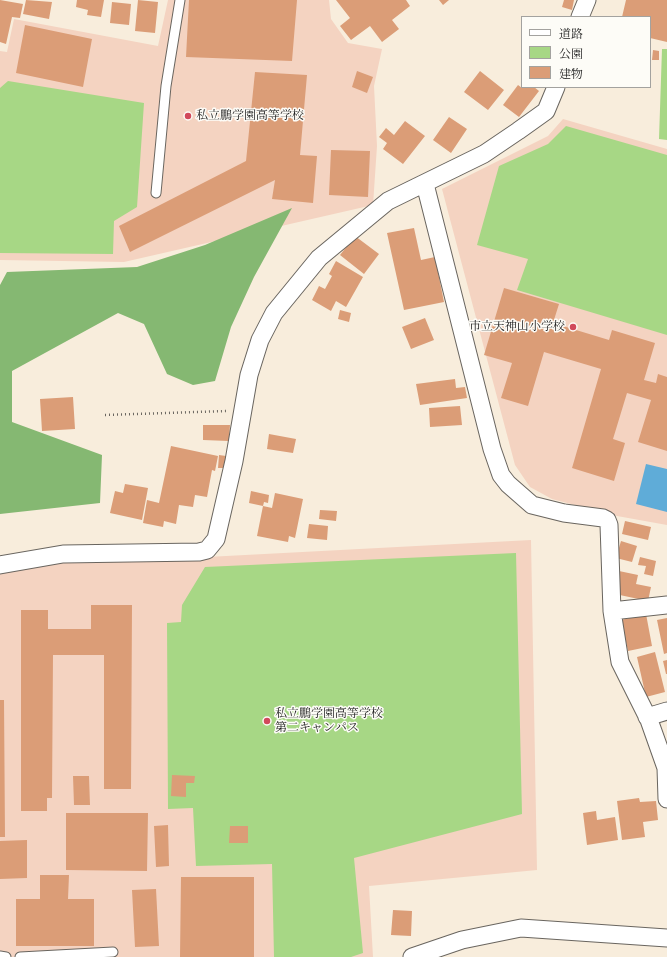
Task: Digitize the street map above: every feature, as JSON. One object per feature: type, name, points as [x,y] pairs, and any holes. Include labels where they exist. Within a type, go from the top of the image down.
[{"type":"street","points":[[580,16],[587,0]]},
{"type":"street","points":[[0,564],[63,554],[199,552],[207,550],[216,540],[234,461],[250,375],[260,340],[274,313],[319,258],[388,200],[425,184],[484,154],[546,111],[556,88]]},
{"type":"street","points":[[425,184],[492,449],[501,475],[508,484],[532,505],[607,520],[609,525],[612,611],[620,662],[647,717],[666,768],[667,799]]},
{"type":"street","points":[[612,611],[667,605]]},
{"type":"street","points":[[647,717],[667,711]]},
{"type":"street","points":[[412,957],[462,940],[521,928],[667,938]]},
{"type":"lane","points":[[156,193],[166,86],[180,0]]},
{"type":"lane","points":[[20,957],[113,952]]},
{"type":"lane","points":[[0,956],[6,957]]},
{"type":"path","points":[[106,415],[243,411]]},
{"type":"shaded area","name":"私立鵬学園高等学校","points":[[168,0],[329,0],[331,19],[348,43],[382,49],[374,86],[377,146],[373,205],[124,262],[0,260],[0,51],[7,52],[14,19],[158,46]]},
{"type":"shaded area","name":"市立天神山小学校","points":[[563,119],[667,149],[667,525],[617,516],[552,499],[530,487],[515,465],[442,189],[548,136]]},
{"type":"shaded area","name":"私立鵬学園高等学校 第二キャンパス","points":[[531,540],[537,870],[369,886],[373,957],[0,957],[0,573],[62,562],[207,557]]},
{"type":"green space","points":[[662,49],[667,49],[667,140],[659,139]]},
{"type":"green space","points":[[8,81],[144,103],[137,207],[114,221],[113,254],[0,253],[0,88]]},
{"type":"green space","points":[[566,126],[667,155],[667,335],[517,290],[528,259],[477,245],[499,166],[548,144]]},
{"type":"green space","points":[[292,208],[254,277],[231,327],[215,381],[193,385],[167,374],[144,324],[118,313],[12,371],[12,422],[102,455],[100,503],[0,514],[0,285],[7,272],[137,267],[205,245]]},
{"type":"green space","points":[[516,553],[522,814],[354,858],[363,953],[351,957],[274,957],[272,864],[196,866],[193,808],[168,809],[167,623],[181,622],[182,605],[205,567]]},
{"type":"water","points":[[646,464],[667,469],[667,512],[636,504]]},
{"type":"building","points":[[0,0],[23,4],[20,18],[12,17],[6,44],[0,42]]},
{"type":"building","points":[[26,0],[52,2],[49,19],[23,14]]},
{"type":"building","points":[[77,0],[104,0],[101,17],[87,15],[88,10],[76,7]]},
{"type":"building","points":[[138,0],[158,2],[155,33],[135,31]]},
{"type":"building","points":[[189,0],[297,0],[292,61],[186,57]]},
{"type":"building","points":[[336,0],[406,0],[410,6],[392,20],[399,29],[382,42],[370,26],[351,40],[340,26],[350,18]]},
{"type":"building","points":[[439,0],[449,0],[443,5]]},
{"type":"building","points":[[564,0],[574,0],[572,10],[562,7]]},
{"type":"building","points":[[626,0],[667,0],[667,42],[651,38],[651,16],[622,16]]},
{"type":"building","points":[[112,2],[131,4],[129,25],[110,23]]},
{"type":"building","points":[[25,25],[92,39],[83,87],[16,73]]},
{"type":"building","points":[[653,50],[659,51],[659,60],[652,60]]},
{"type":"building","points":[[357,71],[373,77],[367,93],[352,87]]},
{"type":"building","points":[[480,71],[504,90],[488,110],[464,92]]},
{"type":"building","points":[[255,72],[307,75],[300,155],[317,156],[313,203],[272,199],[275,180],[130,252],[119,226],[246,161]]},
{"type":"building","points":[[518,85],[521,88],[535,88],[539,91],[519,117],[503,105]]},
{"type":"building","points":[[449,117],[467,129],[451,153],[433,140]]},
{"type":"building","points":[[405,121],[425,136],[403,164],[383,149],[387,143],[379,137],[386,128],[394,135]]},
{"type":"building","points":[[331,150],[370,151],[368,197],[329,195]]},
{"type":"building","points":[[414,228],[421,260],[435,257],[444,302],[404,310],[387,233]]},
{"type":"building","points":[[355,236],[379,254],[364,274],[340,255]]},
{"type":"building","points":[[336,261],[363,277],[346,307],[336,301],[331,311],[312,300],[319,286],[325,289],[332,276],[329,274]]},
{"type":"building","points":[[504,288],[559,304],[553,323],[609,340],[612,330],[655,343],[644,380],[656,383],[658,374],[667,377],[667,451],[638,442],[651,400],[627,393],[613,439],[625,443],[614,481],[572,468],[601,369],[544,352],[528,406],[501,398],[512,363],[484,355]]},
{"type":"building","points":[[340,310],[351,313],[349,322],[338,319]]},
{"type":"building","points":[[425,318],[434,340],[411,349],[402,327]]},
{"type":"building","points":[[455,379],[456,388],[465,387],[467,398],[420,405],[416,384]]},
{"type":"building","points":[[73,397],[75,429],[42,431],[40,399]]},
{"type":"building","points":[[460,406],[462,425],[430,427],[429,408]]},
{"type":"building","points":[[203,425],[230,425],[229,441],[203,440]]},
{"type":"building","points":[[269,434],[296,439],[293,453],[267,449]]},
{"type":"building","points":[[171,446],[218,456],[215,471],[212,470],[207,497],[195,495],[193,507],[179,505],[176,524],[164,521],[163,527],[143,523],[147,500],[159,503]]},
{"type":"building","points":[[219,455],[226,456],[225,468],[218,468]]},
{"type":"building","points":[[125,484],[148,488],[142,520],[110,513],[115,491],[123,493]]},
{"type":"building","points":[[251,491],[269,495],[268,503],[264,502],[263,506],[249,503]]},
{"type":"building","points":[[275,493],[303,499],[295,538],[289,536],[288,542],[257,536],[263,506],[272,508]]},
{"type":"building","points":[[320,510],[337,511],[336,521],[319,519]]},
{"type":"building","points":[[625,521],[651,527],[648,540],[622,534]]},
{"type":"building","points":[[309,524],[328,526],[327,540],[307,538]]},
{"type":"building","points":[[621,541],[637,546],[632,562],[616,558]]},
{"type":"building","points":[[640,557],[656,561],[653,576],[644,574],[646,566],[638,565]]},
{"type":"building","points":[[619,571],[638,575],[636,584],[651,587],[648,601],[615,594]]},
{"type":"building","points":[[91,605],[132,605],[131,789],[104,789],[104,655],[53,655],[52,798],[47,798],[47,811],[21,811],[21,610],[48,610],[48,629],[91,629]]},
{"type":"building","points":[[646,614],[652,646],[628,651],[621,620]]},
{"type":"building","points":[[667,618],[667,653],[664,654],[657,620]]},
{"type":"building","points":[[655,652],[665,692],[646,697],[637,657]]},
{"type":"building","points":[[667,660],[667,674],[666,674],[663,661]]},
{"type":"building","points":[[0,700],[4,700],[5,837],[0,837]]},
{"type":"building","points":[[172,775],[195,776],[194,783],[186,783],[186,797],[171,796]]},
{"type":"building","points":[[73,776],[89,776],[90,805],[74,805]]},
{"type":"building","points":[[639,798],[640,802],[656,801],[658,820],[643,822],[645,837],[622,840],[617,801]]},
{"type":"building","points":[[596,811],[597,820],[615,817],[618,840],[587,845],[583,813]]},
{"type":"building","points":[[66,813],[148,813],[147,871],[66,870]]},
{"type":"building","points":[[168,825],[169,866],[156,867],[154,826]]},
{"type":"building","points":[[230,826],[248,826],[248,843],[229,843]]},
{"type":"building","points":[[27,840],[27,878],[0,879],[0,841]]},
{"type":"building","points":[[40,875],[69,875],[68,899],[94,899],[94,946],[16,946],[16,899],[40,899]]},
{"type":"building","points":[[181,877],[254,877],[254,957],[180,957]]},
{"type":"building","points":[[156,889],[159,946],[135,947],[132,890]]},
{"type":"building","points":[[393,910],[412,911],[411,936],[391,935]]},
{"type":"place","name":"私立鵬学園高等学校","points":[[188,116]]},
{"type":"place","name":"市立天神山小学校","points":[[573,327]]},
{"type":"place","name":"私立鵬学園高等学校 第二キャンパス","points":[[267,721]]}]
